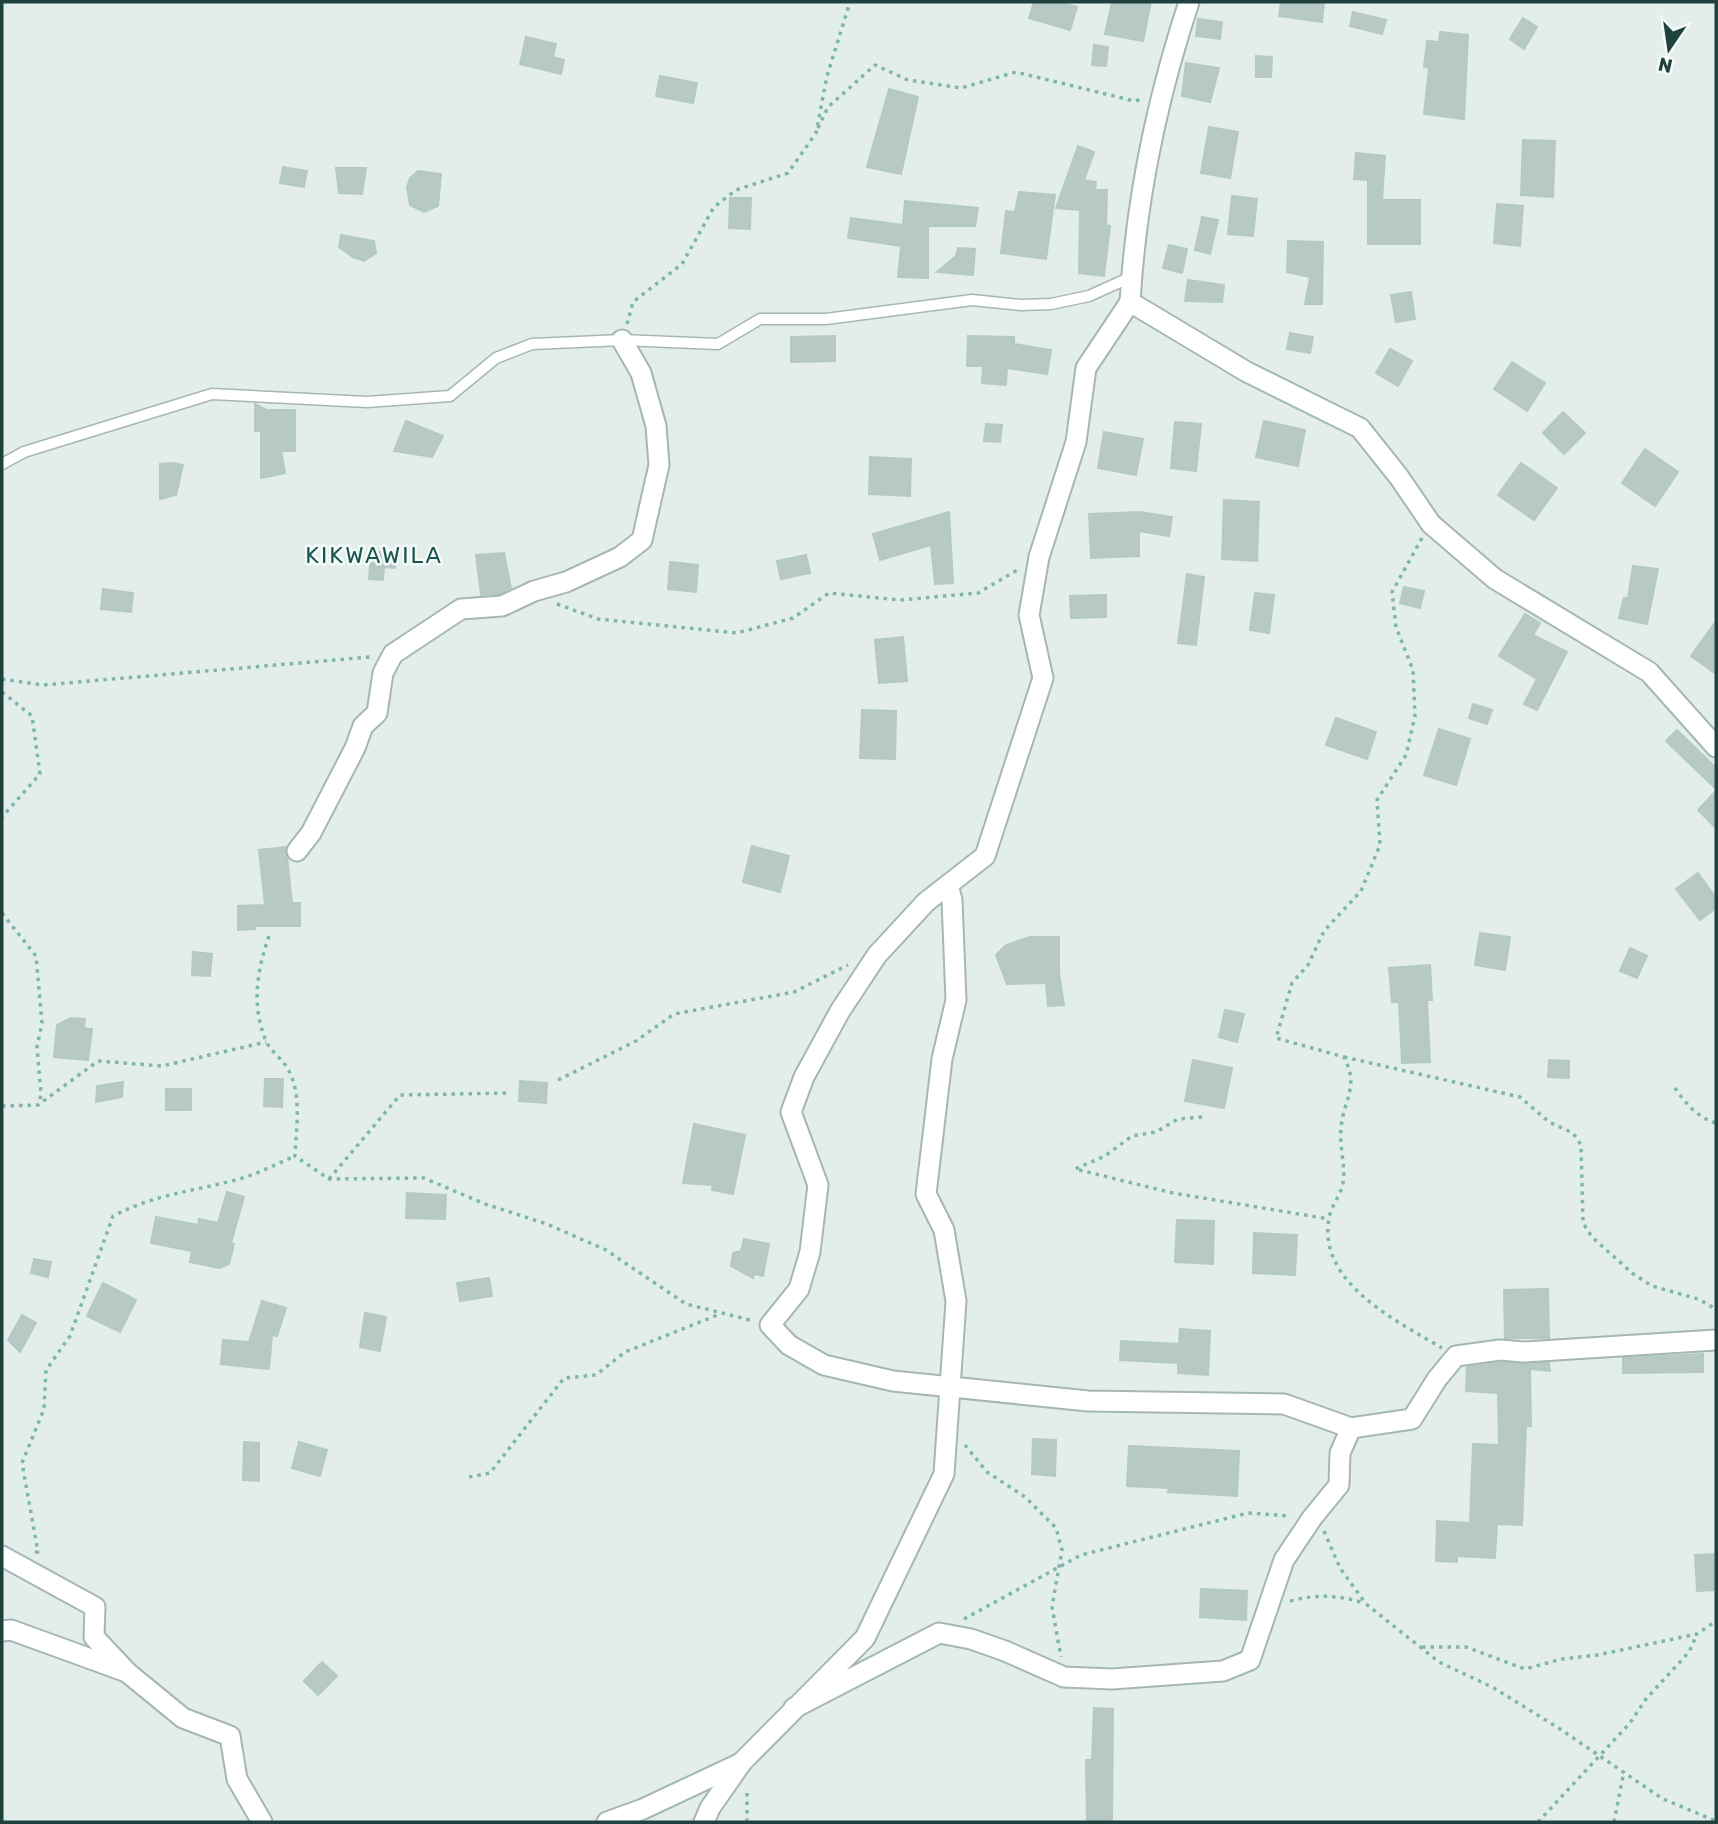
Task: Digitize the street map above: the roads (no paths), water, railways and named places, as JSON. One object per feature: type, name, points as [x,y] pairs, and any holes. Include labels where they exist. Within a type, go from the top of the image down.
[{"type":"street","points":[[1189,2],[1161,96],[1133,241],[1130,302],[1086,368],[1076,442],[1039,557],[1029,615],[1044,678],[985,856],[926,902],[877,955],[840,1011],[804,1077],[790,1112],[818,1185],[810,1252],[799,1289],[770,1325],[789,1345],[824,1365],[893,1381],[1087,1401],[1284,1404],[1351,1427],[1412,1419],[1437,1379],[1456,1356],[1500,1350],[1524,1352],[1716,1340]]},
{"type":"street","points":[[1130,302],[1247,373],[1360,428],[1399,477],[1431,524],[1495,579],[1649,673],[1716,747]]},
{"type":"street","points":[[297,852],[311,833],[355,748],[363,726],[377,713],[383,673],[393,654],[461,609],[502,606],[534,591],[566,582],[620,557],[642,540],[659,465],[656,426],[641,373],[622,340]]},
{"type":"street","points":[[704,1822],[710,1808],[742,1762],[865,1638],[944,1474],[956,1301],[944,1230],[926,1194],[942,1059],[956,1000],[952,900],[948,885]]},
{"type":"street","points":[[794,1708],[939,1633],[993,1647],[1064,1677],[1112,1679],[1223,1671],[1250,1660],[1284,1560],[1311,1518],[1339,1485],[1340,1454],[1351,1427]]},
{"type":"street","points":[[2,1556],[95,1607],[94,1637],[128,1673],[183,1718],[230,1736],[237,1779],[261,1822]]},
{"type":"street","points":[[2,1631],[11,1630],[128,1673]]},
{"type":"street","points":[[607,1822],[643,1809],[742,1762]]},
{"type":"lane","points":[[2,464],[24,453],[212,394],[367,402],[450,396],[496,358],[532,344],[622,340],[719,344],[760,319],[826,319],[972,300],[1021,305],[1051,304],[1088,296],[1131,277]]},
{"type":"district","name":"KIKWAWILA","points":[[374,555]]}]
